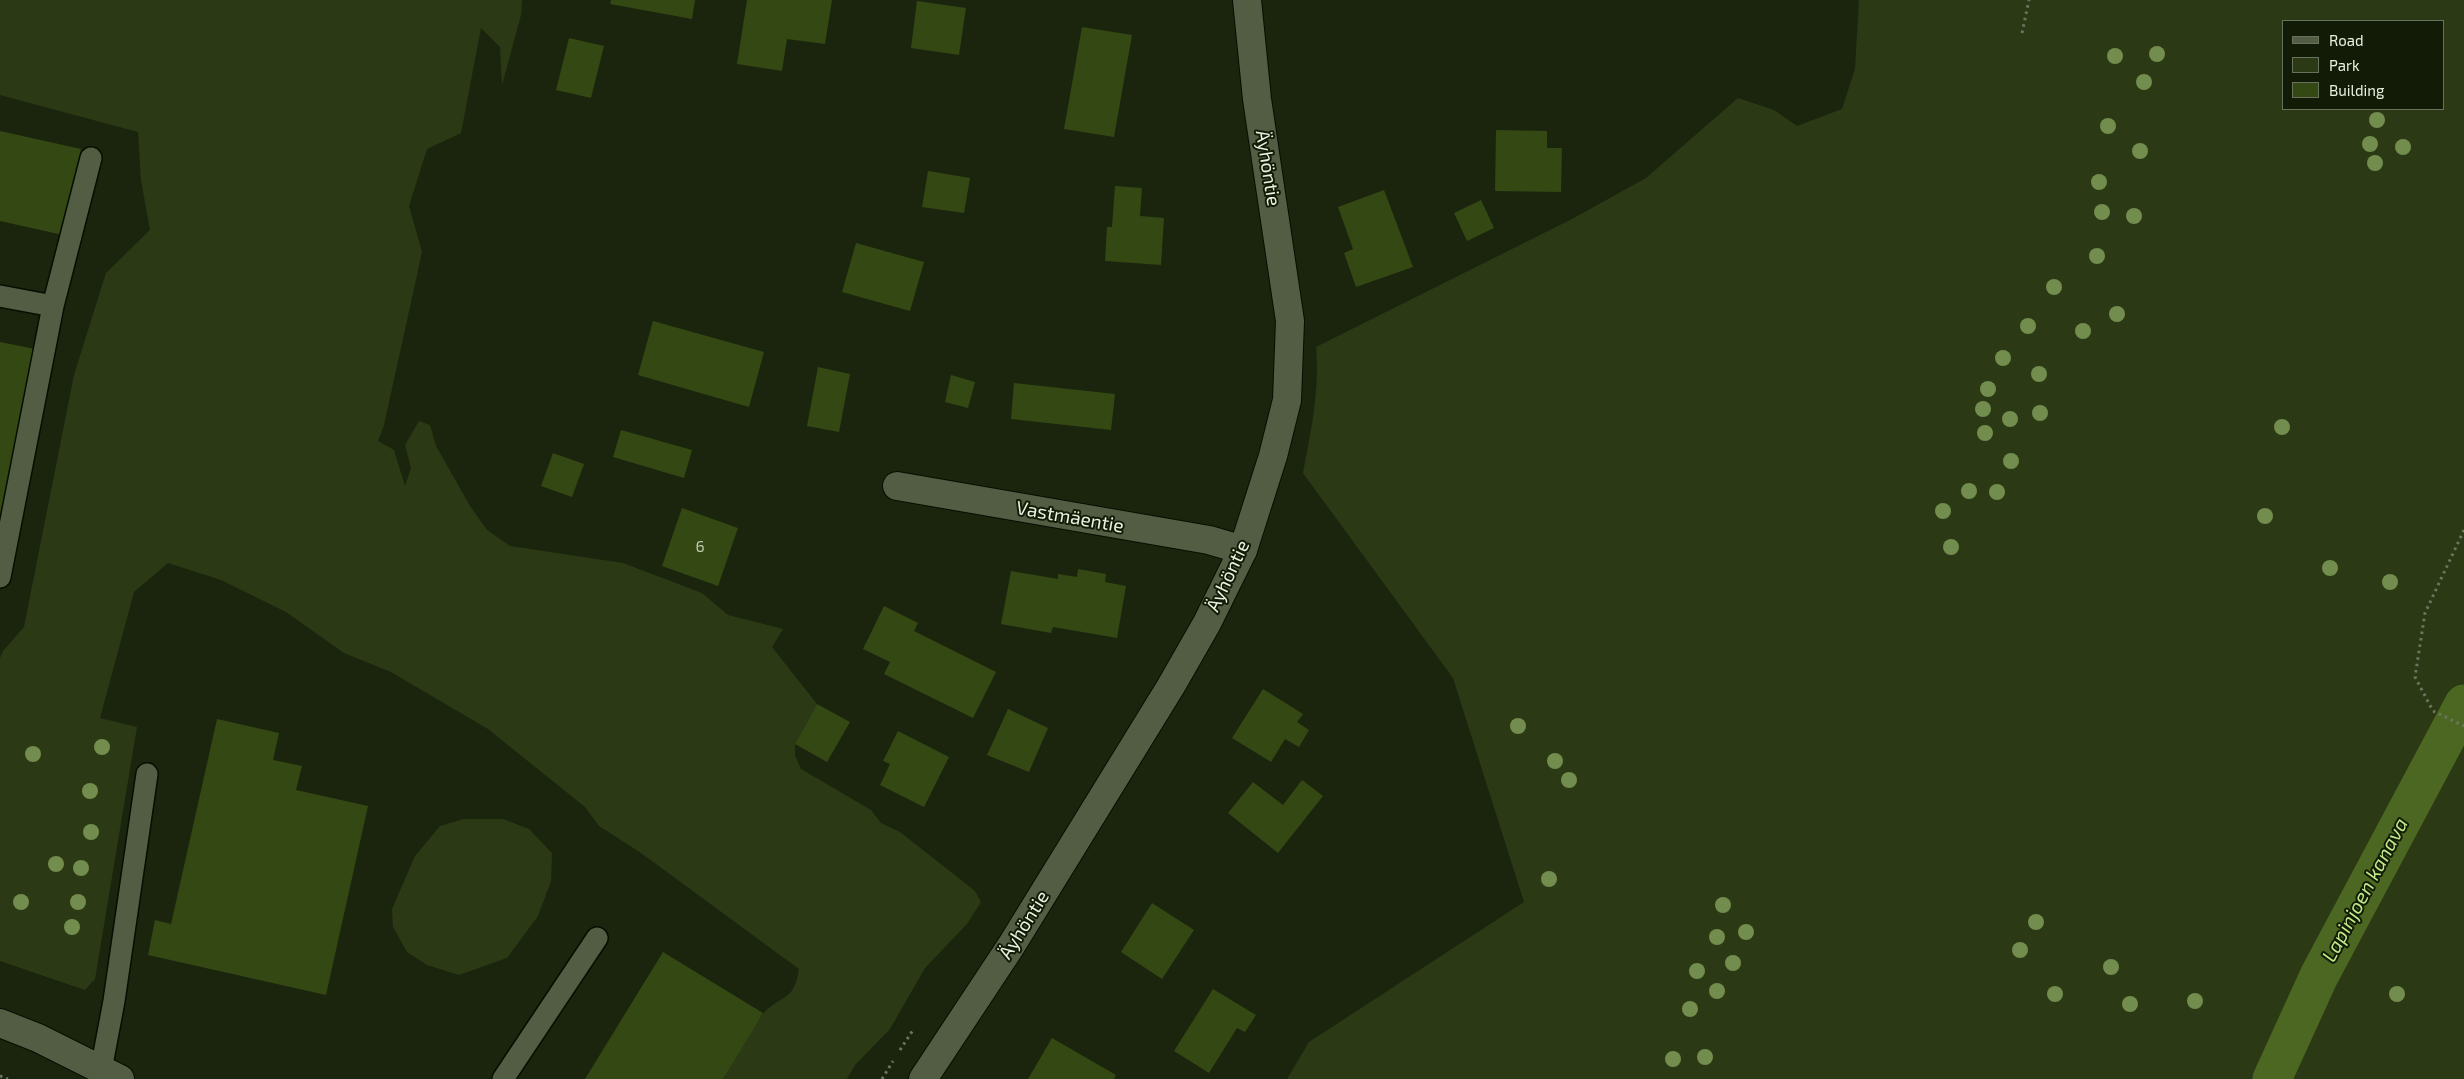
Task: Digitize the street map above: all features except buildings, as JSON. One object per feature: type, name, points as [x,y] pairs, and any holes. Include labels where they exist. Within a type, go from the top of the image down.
[{"type":"main road","name":"Äyhöntie","points":[[923,1079],[1011,946],[1171,686],[1207,623],[1243,550],[1272,456],[1287,400],[1290,321],[1257,99],[1247,0]]},
{"type":"main road","name":"Vastmäentie","points":[[897,486],[1209,540],[1243,550]]},
{"type":"main road","points":[[0,1023],[38,1038],[111,1074]]},
{"type":"lane","points":[[0,577],[53,306],[91,158]]},
{"type":"lane","points":[[0,296],[53,306]]},
{"type":"lane","points":[[111,1074],[114,1001],[147,774]]},
{"type":"lane","points":[[503,1079],[597,938]]},
{"type":"path","points":[[2022,34],[2029,0]]},
{"type":"path","points":[[2464,530],[2425,613],[2415,677],[2433,711],[2464,726]]},
{"type":"path","points":[[0,1076],[8,1079]]},
{"type":"green space","points":[[0,0],[522,0],[521,15],[502,85],[500,47],[481,28],[461,133],[427,149],[409,206],[422,252],[384,425],[378,441],[394,450],[405,486],[411,468],[405,445],[419,421],[430,425],[436,446],[470,506],[487,530],[510,546],[623,563],[702,593],[728,615],[783,629],[772,647],[817,704],[795,744],[795,755],[801,769],[871,810],[881,823],[900,832],[975,891],[981,902],[967,924],[925,968],[890,1029],[855,1065],[847,1079],[723,1079],[762,1015],[794,988],[799,969],[641,853],[599,826],[585,807],[488,729],[391,672],[344,653],[286,612],[221,580],[168,563],[134,592],[100,718],[137,727],[95,979],[85,990],[0,961],[0,658],[3,651],[24,627],[74,375],[106,273],[150,230],[141,180],[138,132],[0,95]]},
{"type":"green space","points":[[1859,0],[2464,0],[2464,1079],[1287,1079],[1309,1042],[1524,902],[1453,678],[1303,473],[1316,395],[1316,347],[1572,219],[1646,178],[1738,98],[1774,110],[1797,126],[1842,109],[1855,69]]},
{"type":"green space","points":[[464,819],[503,819],[529,829],[552,853],[551,881],[538,916],[507,958],[459,975],[427,965],[407,952],[393,927],[392,909],[415,856],[440,826]]},
{"type":"waterway","name":"Lapinjoen kanava","points":[[2272,1079],[2319,976],[2464,704]]}]
